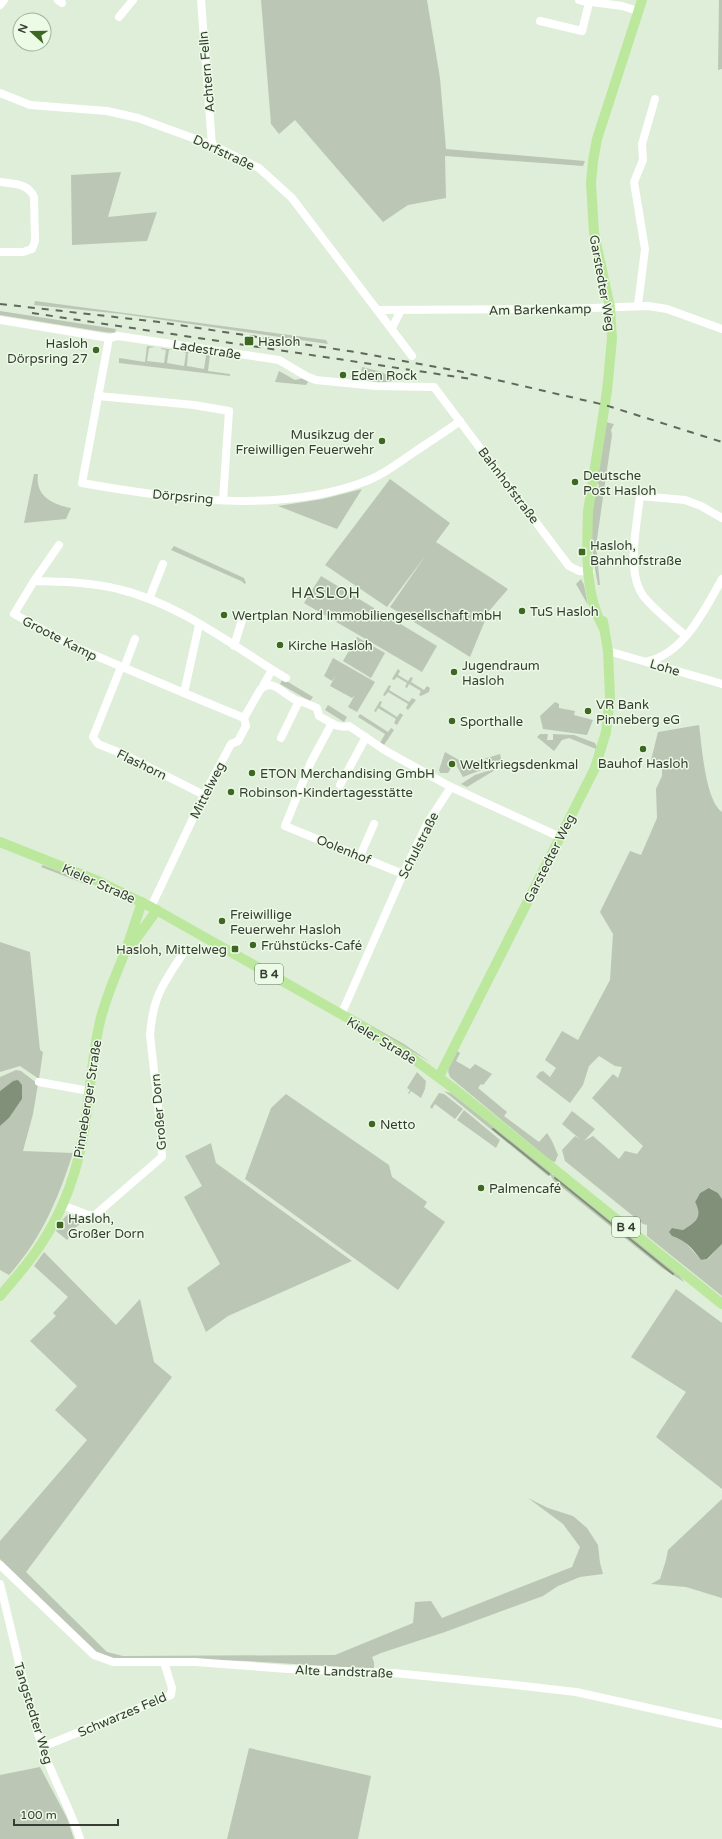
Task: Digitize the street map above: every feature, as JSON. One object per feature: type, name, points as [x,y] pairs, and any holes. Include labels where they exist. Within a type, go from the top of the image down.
[{"type":"main road","name":"Garstedter Weg","points":[[439,1077],[594,768],[606,732],[610,697],[608,651],[595,578],[590,572],[588,511],[610,370],[612,339],[610,307],[594,233],[591,183],[597,139],[642,0]]},
{"type":"main road","name":"Kieler Straße","points":[[0,842],[94,879],[150,906],[404,1052],[439,1077],[722,1304]]},
{"type":"main road","name":"Pinneberger Straße","points":[[124,956],[150,906]]},
{"type":"main road","name":"Pinneberger Straße","points":[[0,1296],[44,1241],[62,1205],[82,1145],[99,1025],[106,1000],[124,956],[150,906]]},
{"type":"street","points":[[0,5],[4,0]]},
{"type":"street","points":[[119,17],[132,0]]},
{"type":"street","name":"Achtern Felln","points":[[201,0],[212,145]]},
{"type":"street","points":[[579,0],[589,4],[592,2],[622,6],[638,11]]},
{"type":"street","points":[[540,21],[582,32],[589,4]]},
{"type":"street","name":"Dorfstraße","points":[[0,93],[30,105],[106,111],[138,118],[212,145],[260,168],[292,198],[412,356]]},
{"type":"street","points":[[638,305],[645,250],[634,182],[642,160],[642,144],[656,99]]},
{"type":"street","points":[[0,182],[23,186],[31,190],[34,197],[35,242],[32,249],[28,251],[0,252]]},
{"type":"street","name":"Am Barkenkamp","points":[[378,310],[610,307],[638,305],[667,309],[722,329]]},
{"type":"street","points":[[392,328],[401,310]]},
{"type":"street","name":"Ladestraße","points":[[0,320],[109,338],[118,336],[279,360],[306,376],[316,380],[376,386],[434,387]]},
{"type":"street","name":"Dörpsring","points":[[98,396],[194,405],[229,411],[223,500],[145,493],[82,483],[98,396],[109,338]]},
{"type":"street","name":"Bahnhofstraße","points":[[434,387],[569,566],[579,571],[590,572]]},
{"type":"street","points":[[223,500],[278,501],[346,488],[380,475],[460,421]]},
{"type":"street","points":[[686,636],[644,597],[636,580],[633,562],[640,496],[685,500],[701,506],[722,518]]},
{"type":"street","name":"Groote Kamp","points":[[59,545],[34,580],[14,614],[75,647],[244,718]]},
{"type":"street","points":[[149,599],[163,564]]},
{"type":"street","points":[[648,662],[659,659],[667,654],[686,636],[703,613],[722,579]]},
{"type":"street","points":[[34,580],[86,583],[119,589],[149,599],[178,612],[284,677],[270,686]]},
{"type":"street","points":[[234,646],[242,620]]},
{"type":"street","points":[[184,693],[199,625]]},
{"type":"street","points":[[122,667],[135,639]]},
{"type":"street","name":"Lohe","points":[[608,651],[722,684]]},
{"type":"street","name":"Flashorn","points":[[122,667],[93,737],[98,744],[123,754],[204,795]]},
{"type":"street","points":[[270,686],[272,670]]},
{"type":"street","points":[[270,686],[299,701],[304,701],[317,708],[319,716],[340,728],[348,726],[451,787],[560,837]]},
{"type":"street","name":"Mittelweg","points":[[150,906],[204,795],[231,744],[238,741],[246,726],[244,718],[270,686]]},
{"type":"street","points":[[281,738],[299,701]]},
{"type":"street","name":"Oolenhof","points":[[332,723],[310,762],[285,826],[403,874]]},
{"type":"street","points":[[340,785],[366,737]]},
{"type":"street","name":"Schulstraße","points":[[341,1015],[403,874],[428,822],[451,787]]},
{"type":"street","points":[[360,856],[374,824]]},
{"type":"street","name":"Großer Dorn","points":[[62,1205],[88,1215],[95,1215],[162,1157],[161,1133],[150,1035],[151,1021],[154,1004],[159,990],[184,952]]},
{"type":"street","points":[[40,1082],[89,1091]]},
{"type":"street","name":"Alte Landstraße","points":[[0,1565],[94,1655],[114,1662],[195,1662],[288,1669],[394,1673],[515,1684],[576,1692],[722,1724]]},
{"type":"street","name":"Tangstedter Weg","points":[[0,1584],[26,1693],[42,1747],[75,1823],[80,1839]]},
{"type":"street","name":"Schwarzes Feld","points":[[42,1747],[171,1695],[172,1688],[164,1662]]},
{"type":"shaded area","points":[[261,0],[427,0],[440,78],[446,149],[585,161],[583,166],[445,156],[446,198],[408,205],[383,222],[295,120],[279,134],[271,124]]},
{"type":"shaded area","points":[[719,0],[722,0],[722,69],[718,70]]},
{"type":"shaded area","points":[[121,172],[108,217],[157,212],[147,241],[72,245],[71,175]]},
{"type":"shaded area","points":[[35,301],[326,340],[328,344],[122,314],[34,305]]},
{"type":"shaded area","points":[[0,311],[116,329],[115,333],[104,332],[0,315]]},
{"type":"shaded area","points":[[147,346],[155,347],[149,348],[147,361],[164,363],[166,350],[161,348],[174,350],[169,350],[167,363],[184,366],[186,353],[181,351],[194,353],[188,353],[187,366],[204,369],[206,356],[201,354],[210,355],[208,371],[230,374],[230,376],[119,363],[119,358],[145,362]]},
{"type":"shaded area","points":[[362,367],[382,372],[393,380],[387,383],[359,384]]},
{"type":"shaded area","points":[[279,371],[295,380],[304,378],[308,382],[306,385],[275,382]]},
{"type":"shaded area","points":[[606,422],[614,424],[611,430],[612,435],[596,546],[600,585],[598,585],[594,563],[591,529],[592,507],[594,496],[597,495],[599,485],[597,482]]},
{"type":"shaded area","points":[[34,474],[38,474],[39,488],[46,498],[57,504],[71,508],[66,519],[24,523]]},
{"type":"shaded area","points":[[390,479],[450,523],[436,542],[508,589],[489,611],[470,657],[390,607],[426,555],[387,607],[325,565]]},
{"type":"shaded area","points":[[362,489],[337,529],[278,506],[323,499]]},
{"type":"shaded area","points":[[174,546],[244,578],[246,583],[245,584],[171,550]]},
{"type":"shaded area","points":[[321,576],[437,646],[422,672],[304,603]]},
{"type":"shaded area","points":[[581,579],[584,585],[588,605],[576,584]]},
{"type":"shaded area","points":[[357,637],[385,653],[371,678],[343,661]]},
{"type":"shaded area","points":[[333,658],[375,682],[357,712],[348,707],[355,695],[352,698],[330,686],[336,675],[332,681],[324,676]]},
{"type":"shaded area","points":[[398,669],[400,671],[398,675],[408,681],[411,677],[413,678],[411,682],[424,690],[427,686],[430,688],[429,692],[421,696],[419,695],[421,691],[409,684],[407,688],[405,687],[407,683],[397,677],[394,680],[392,679]]},
{"type":"shaded area","points":[[283,679],[313,697],[310,701],[280,684]]},
{"type":"shaded area","points":[[389,685],[391,686],[389,690],[409,702],[412,698],[416,700],[408,710],[406,708],[408,704],[388,692],[385,696],[383,695]]},
{"type":"shaded area","points":[[380,701],[382,702],[380,706],[397,717],[400,713],[403,715],[397,725],[394,723],[396,719],[378,708],[376,712],[374,711]]},
{"type":"shaded area","points":[[555,702],[559,704],[559,708],[575,711],[574,715],[593,720],[587,735],[543,729],[540,716]]},
{"type":"shaded area","points":[[328,705],[347,717],[344,722],[325,710]]},
{"type":"shaded area","points":[[360,714],[388,732],[391,728],[394,730],[384,745],[380,743],[385,734],[358,717]]},
{"type":"shaded area","points":[[699,725],[708,785],[716,806],[722,812],[722,1199],[718,1193],[710,1188],[700,1193],[695,1202],[698,1212],[697,1219],[683,1230],[672,1228],[672,1236],[683,1240],[701,1260],[708,1259],[722,1244],[722,1296],[647,1236],[647,1225],[643,1224],[565,1161],[562,1150],[575,1136],[580,1139],[562,1124],[572,1111],[595,1129],[584,1141],[593,1136],[619,1159],[625,1151],[637,1154],[643,1146],[592,1098],[613,1074],[618,1078],[622,1067],[615,1066],[599,1056],[589,1066],[583,1085],[570,1103],[536,1077],[543,1071],[550,1077],[556,1068],[545,1060],[562,1031],[578,1040],[610,980],[613,934],[600,912],[630,851],[641,855],[657,818],[656,789],[662,776],[662,766],[651,760],[658,732]]},
{"type":"shaded area","points":[[540,734],[548,734],[547,740],[553,740],[553,734],[574,735],[595,743],[597,747],[596,749],[569,738],[562,740],[554,751],[537,737]]},
{"type":"shaded area","points":[[445,752],[459,760],[467,761],[464,765],[500,754],[502,762],[463,777],[454,761],[448,764],[451,768],[448,773],[440,773],[439,770]]},
{"type":"shaded area","points":[[500,767],[467,787],[461,784],[475,775]]},
{"type":"shaded area","points":[[43,865],[88,882],[88,885],[41,867]]},
{"type":"shaded area","points":[[0,942],[30,952],[40,1050],[43,1052],[39,1079],[20,1066],[0,1072]]},
{"type":"shaded area","points":[[347,1012],[404,1044],[430,1062],[348,1014]]},
{"type":"shaded area","points":[[457,1051],[460,1053],[456,1061],[470,1069],[475,1064],[492,1074],[483,1085],[481,1084],[478,1088],[507,1112],[504,1116],[539,1142],[547,1133],[558,1155],[555,1162],[551,1161],[451,1078],[448,1071],[451,1061]]},
{"type":"shaded area","points":[[16,1070],[21,1071],[38,1084],[33,1114],[23,1151],[73,1153],[48,1217],[31,1247],[9,1275],[0,1270],[0,1126],[9,1118],[22,1099],[22,1085],[13,1081],[0,1091],[0,1077]]},
{"type":"shaded area","points":[[417,1072],[426,1081],[425,1089],[421,1098],[411,1091],[409,1094],[408,1093],[410,1090],[407,1088]]},
{"type":"shaded area","points":[[18,1080],[22,1085],[22,1099],[9,1118],[0,1126],[0,1091],[13,1081]]},
{"type":"shaded area","points":[[444,1091],[451,1093],[552,1172],[552,1175],[556,1175],[679,1275],[684,1282],[662,1268],[553,1180],[551,1176],[548,1176]]},
{"type":"shaded area","points":[[439,1093],[444,1094],[463,1109],[455,1119],[435,1104],[432,1109],[430,1107]]},
{"type":"shaded area","points":[[286,1094],[389,1165],[392,1177],[427,1202],[424,1207],[445,1222],[398,1290],[245,1179],[271,1108]]},
{"type":"shaded area","points":[[464,1110],[500,1140],[496,1148],[457,1120]]},
{"type":"shaded area","points":[[211,1143],[216,1163],[352,1261],[228,1316],[206,1332],[187,1288],[220,1264],[184,1197],[202,1186],[185,1156]]},
{"type":"shaded area","points":[[709,1188],[718,1193],[722,1199],[722,1244],[707,1259],[701,1260],[689,1245],[672,1236],[669,1232],[672,1228],[683,1230],[695,1222],[698,1212],[695,1202],[700,1193]]},
{"type":"shaded area","points":[[67,1215],[75,1216],[81,1220],[80,1224],[70,1232],[67,1240],[56,1231]]},
{"type":"shaded area","points":[[44,1252],[116,1325],[140,1299],[154,1362],[172,1377],[26,1572],[107,1652],[123,1656],[335,1655],[413,1623],[415,1602],[431,1601],[442,1618],[572,1567],[580,1547],[563,1524],[528,1498],[548,1508],[573,1516],[587,1528],[598,1545],[603,1574],[580,1577],[558,1586],[543,1596],[445,1632],[381,1653],[372,1657],[374,1669],[247,1661],[176,1659],[114,1660],[95,1652],[0,1559],[0,1541],[87,1440],[55,1410],[77,1386],[30,1341],[56,1316],[53,1313],[68,1297],[34,1266]]},
{"type":"shaded area","points":[[676,1289],[722,1323],[722,1489],[656,1437],[686,1392],[631,1357]]},
{"type":"shaded area","points":[[722,1499],[722,1598],[686,1587],[651,1584],[660,1579],[668,1550]]},
{"type":"shaded area","points":[[249,1748],[371,1776],[358,1839],[227,1839]]},
{"type":"shaded area","points":[[40,1767],[67,1818],[74,1839],[0,1839],[0,1775]]},
{"type":"waterway","points":[[493,1129],[549,1174]]},
{"type":"waterway","points":[[555,1178],[673,1274]]},
{"type":"railway","points":[[0,304],[159,322],[355,352],[458,371],[605,405],[722,442]]},
{"type":"railway","points":[[32,313],[471,379]]},
{"type":"place","name":"Hasloh","points":[[249,341]]},
{"type":"place","name":"Hasloh Dörpsring 27","points":[[96,350]]},
{"type":"place","name":"Eden Rock","points":[[343,375]]},
{"type":"place","name":"Musikzug der Freiwilligen Feuerwehr","points":[[382,441]]},
{"type":"place","name":"Deutsche Post Hasloh","points":[[575,482]]},
{"type":"place","name":"Hasloh, Bahnhofstraße","points":[[582,552]]},
{"type":"place","name":"TuS Hasloh","points":[[522,611]]},
{"type":"place","name":"Wertplan Nord Immobiliengesellschaft mbH","points":[[224,615]]},
{"type":"place","name":"Kirche Hasloh","points":[[280,645]]},
{"type":"place","name":"Jugendraum Hasloh","points":[[454,672]]},
{"type":"place","name":"VR Bank Pinneberg eG","points":[[588,711]]},
{"type":"place","name":"Sporthalle","points":[[452,721]]},
{"type":"place","name":"Bauhof Hasloh","points":[[643,749]]},
{"type":"place","name":"Weltkriegsdenkmal","points":[[452,764]]},
{"type":"place","name":"ETON Merchandising GmbH","points":[[252,773]]},
{"type":"place","name":"Robinson-Kindertagesstätte","points":[[231,792]]},
{"type":"place","name":"Freiwillige Feuerwehr Hasloh","points":[[222,921]]},
{"type":"place","name":"Frühstücks-Café","points":[[253,945]]},
{"type":"place","name":"Hasloh, Mittelweg","points":[[235,949]]},
{"type":"place","name":"Netto","points":[[372,1124]]},
{"type":"place","name":"Palmencafé","points":[[481,1188]]},
{"type":"place","name":"Hasloh, Großer Dorn","points":[[60,1225]]},
{"type":"district","name":"HASLOH","points":[[326,593]]}]
